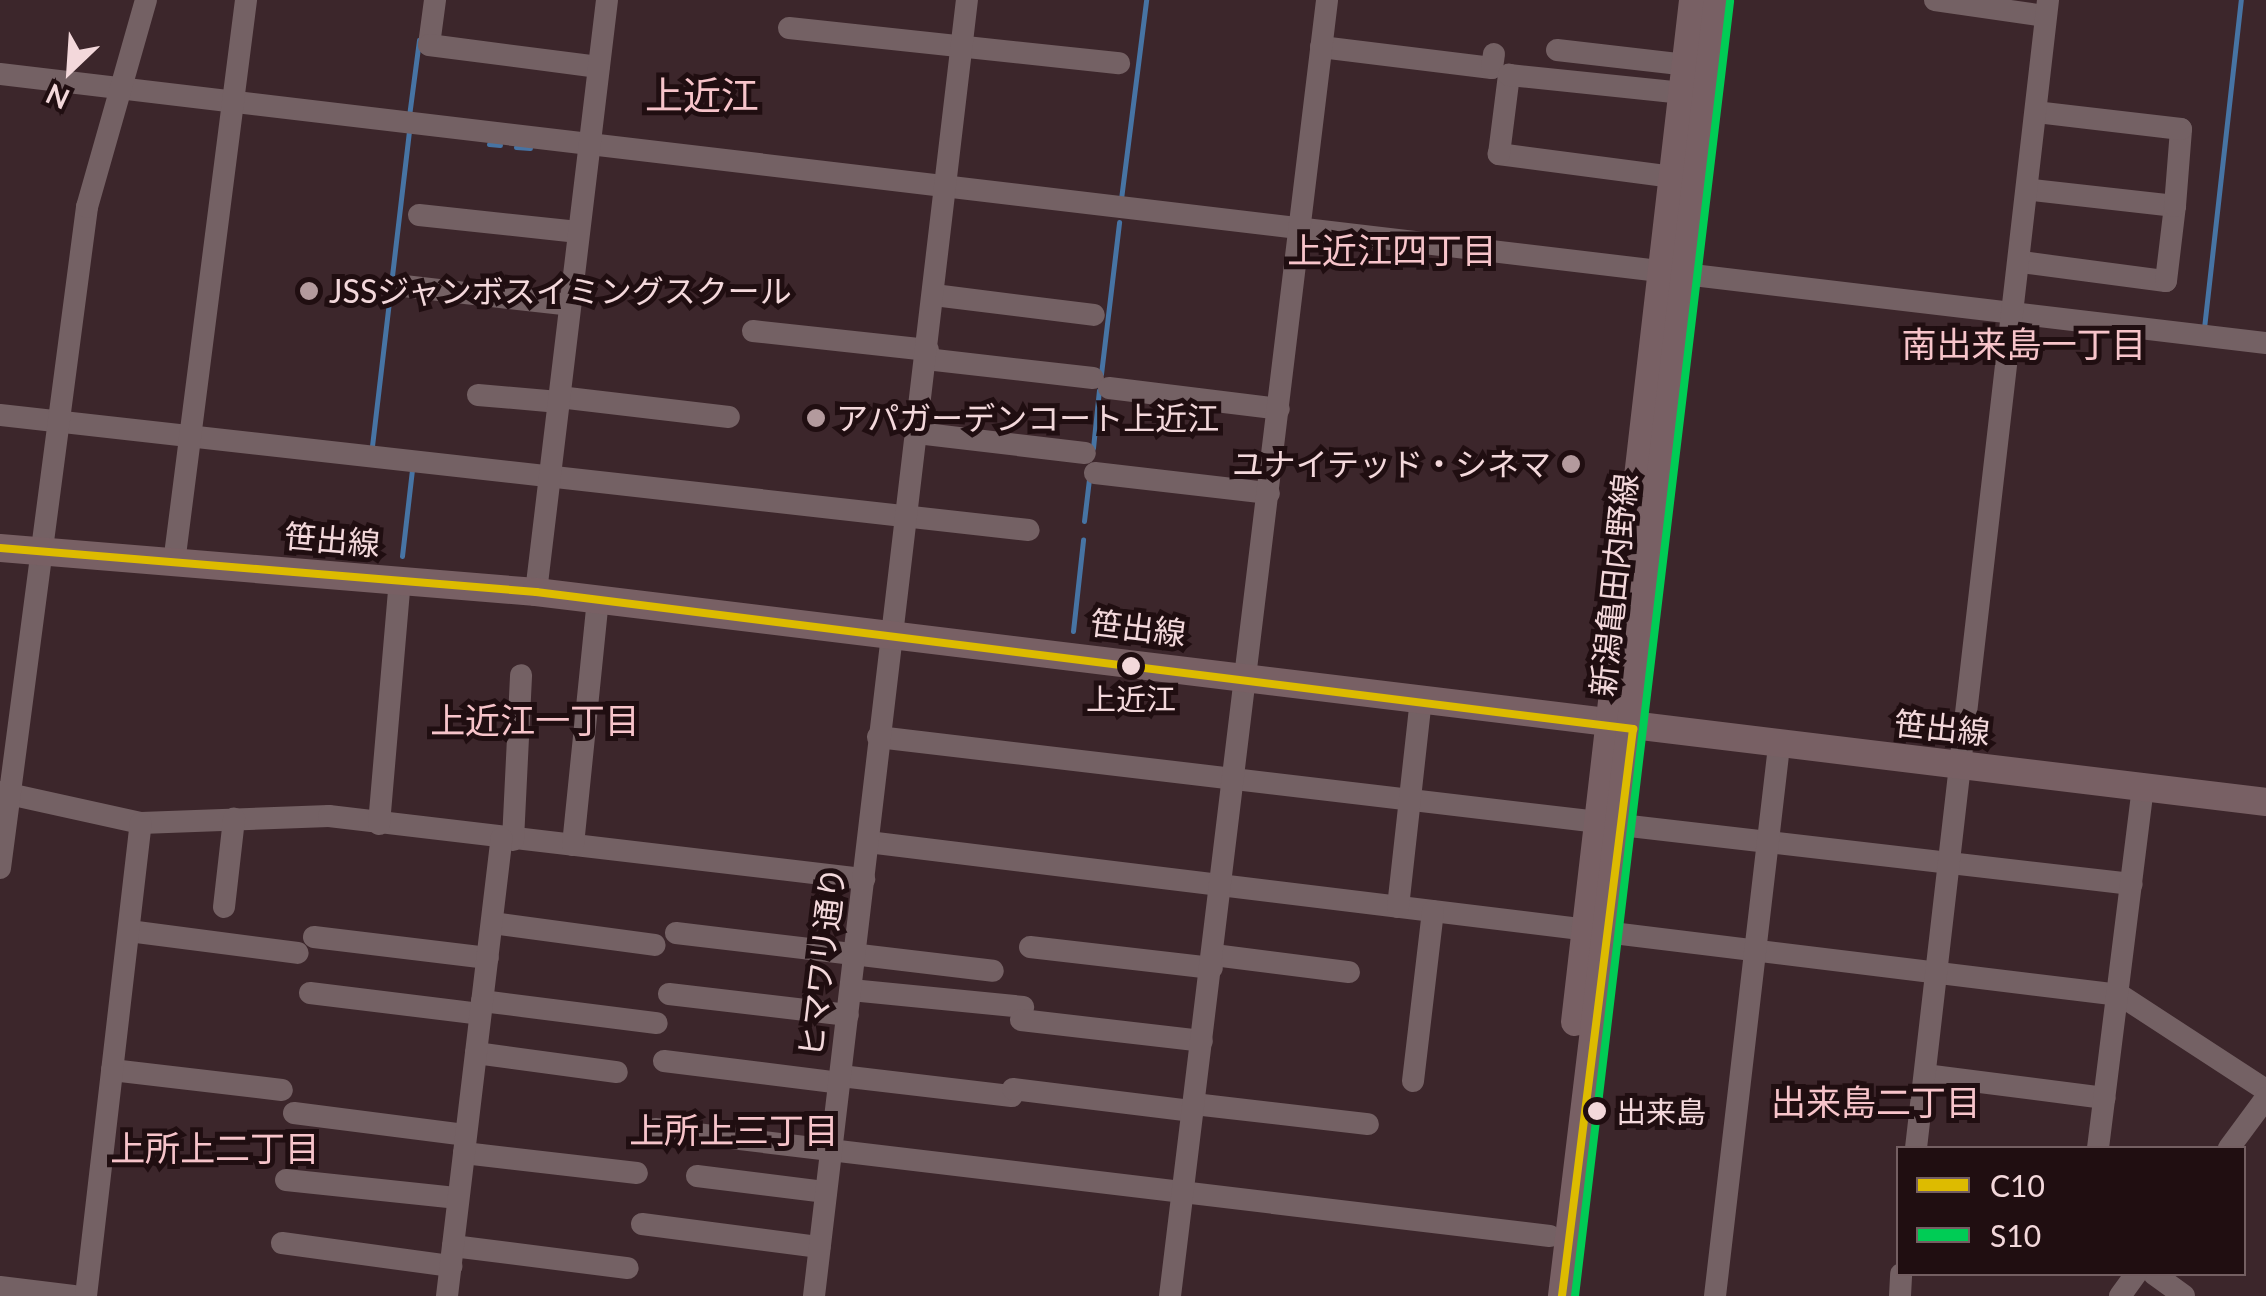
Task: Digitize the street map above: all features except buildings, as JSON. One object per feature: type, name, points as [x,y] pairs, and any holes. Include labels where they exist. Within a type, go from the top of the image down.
[{"type":"main road","name":"新潟亀田内野線","points":[[1673,274],[1673,177],[1693,0]]},
{"type":"main road","name":"新潟亀田内野線","points":[[1562,1296],[1596,930],[1673,274],[1718,0]]},
{"type":"main road","name":"笹出線","points":[[0,548],[536,592],[1248,676],[1622,728],[1962,764],[2266,802]]},
{"type":"main road","name":"新潟亀田内野線","points":[[1542,1296],[1596,930]]},
{"type":"street","points":[[0,868],[5,793],[48,552],[87,207],[114,88],[146,0]]},
{"type":"street","points":[[174,563],[246,0]]},
{"type":"street","points":[[435,0],[429,45],[598,67]]},
{"type":"street","points":[[536,592],[607,0]]},
{"type":"street","name":"ヒマワリ通り","points":[[814,1296],[878,736],[948,187],[967,0]]},
{"type":"street","points":[[1170,1296],[1224,886],[1327,0]]},
{"type":"street","points":[[1916,1146],[2032,190],[2047,8],[1935,0]]},
{"type":"street","points":[[789,28],[1119,63]]},
{"type":"street","points":[[1321,47],[1492,68],[1494,54]]},
{"type":"street","points":[[1557,50],[1684,79]]},
{"type":"street","points":[[0,74],[2014,318],[2266,343]]},
{"type":"street","points":[[1673,177],[1499,154],[1509,75],[1684,79]]},
{"type":"street","points":[[2021,262],[2166,281],[2174,206],[2180,129],[2036,112]]},
{"type":"street","points":[[2032,190],[2174,206]]},
{"type":"street","points":[[419,215],[578,232]]},
{"type":"street","points":[[404,286],[570,306]]},
{"type":"street","points":[[934,295],[1094,315]]},
{"type":"street","points":[[752,331],[1279,409]]},
{"type":"street","points":[[478,395],[728,417]]},
{"type":"street","points":[[0,415],[190,442],[550,472],[1030,530]]},
{"type":"street","points":[[917,433],[1269,493]]},
{"type":"street","points":[[380,824],[400,580]]},
{"type":"street","points":[[573,845],[598,600]]},
{"type":"street","points":[[447,1296],[492,923],[507,839],[522,675]]},
{"type":"street","points":[[1398,907],[1420,700]]},
{"type":"street","points":[[878,736],[2132,884]]},
{"type":"street","points":[[1715,1296],[1779,746]]},
{"type":"street","points":[[2098,1146],[2144,788]]},
{"type":"street","points":[[5,793],[142,823],[234,819],[380,824],[864,879]]},
{"type":"street","points":[[224,907],[234,819]]},
{"type":"street","points":[[86,1296],[142,823]]},
{"type":"street","points":[[868,842],[2120,996],[2266,1090]]},
{"type":"street","points":[[1413,1081],[1433,912]]},
{"type":"street","points":[[492,923],[993,971]]},
{"type":"street","points":[[129,931],[488,958]]},
{"type":"street","points":[[1030,947],[1349,972]]},
{"type":"street","points":[[851,990],[1202,1040]]},
{"type":"street","points":[[310,993],[657,1023]]},
{"type":"street","points":[[670,994],[848,1015]]},
{"type":"street","points":[[476,1053],[616,1072]]},
{"type":"street","points":[[664,1061],[840,1080],[1368,1124]]},
{"type":"street","points":[[112,1070],[282,1090]]},
{"type":"street","points":[[1926,1076],[2105,1098]]},
{"type":"street","points":[[2230,1146],[2266,1098]]},
{"type":"street","points":[[294,1113],[637,1173]]},
{"type":"street","points":[[655,1129],[1550,1236]]},
{"type":"street","points":[[697,1176],[826,1192]]},
{"type":"street","points":[[286,1180],[458,1198]]},
{"type":"street","points":[[642,1224],[820,1247]]},
{"type":"street","points":[[282,1243],[628,1268]]},
{"type":"street","points":[[2157,1276],[2184,1296]]},
{"type":"street","points":[[0,1287],[73,1296]]},
{"type":"waterway","points":[[1121,199],[1146,0]]},
{"type":"waterway","points":[[2204,328],[2241,0]]},
{"type":"waterway","points":[[409,116],[419,40]]},
{"type":"waterway","points":[[372,446],[409,132]]},
{"type":"waterway","points":[[489,144],[500,145]]},
{"type":"waterway","points":[[516,147],[530,148]]},
{"type":"waterway","points":[[1101,374],[1119,222]]},
{"type":"waterway","points":[[1093,448],[1099,390]]},
{"type":"waterway","points":[[402,556],[412,470]]},
{"type":"waterway","points":[[1084,521],[1089,479]]},
{"type":"waterway","points":[[1073,631],[1083,540]]},
{"type":"transit line","name":"S10","points":[[1575,1296],[1730,1]]},
{"type":"transit line","name":"C10","points":[[0,548],[536,592],[1633,729],[1562,1296]]},
{"type":"place","name":"JSSジャンボスイミングスクール","points":[[309,291]]},
{"type":"place","name":"アパガーデンコート上近江","points":[[816,418]]},
{"type":"place","name":"ユナイテッド・シネマ","points":[[1571,464]]},
{"type":"place","name":"上近江","points":[[1131,666]]},
{"type":"place","name":"出来島","points":[[1597,1111]]},
{"type":"district","name":"上近江","points":[[702,95]]},
{"type":"district","name":"上近江四丁目","points":[[1392,249]]},
{"type":"district","name":"南出来島一丁目","points":[[2024,343]]},
{"type":"district","name":"上近江一丁目","points":[[535,719]]},
{"type":"district","name":"出来島二丁目","points":[[1876,1101]]},
{"type":"district","name":"上所上三丁目","points":[[734,1129]]},
{"type":"district","name":"上所上二丁目","points":[[215,1147]]}]
